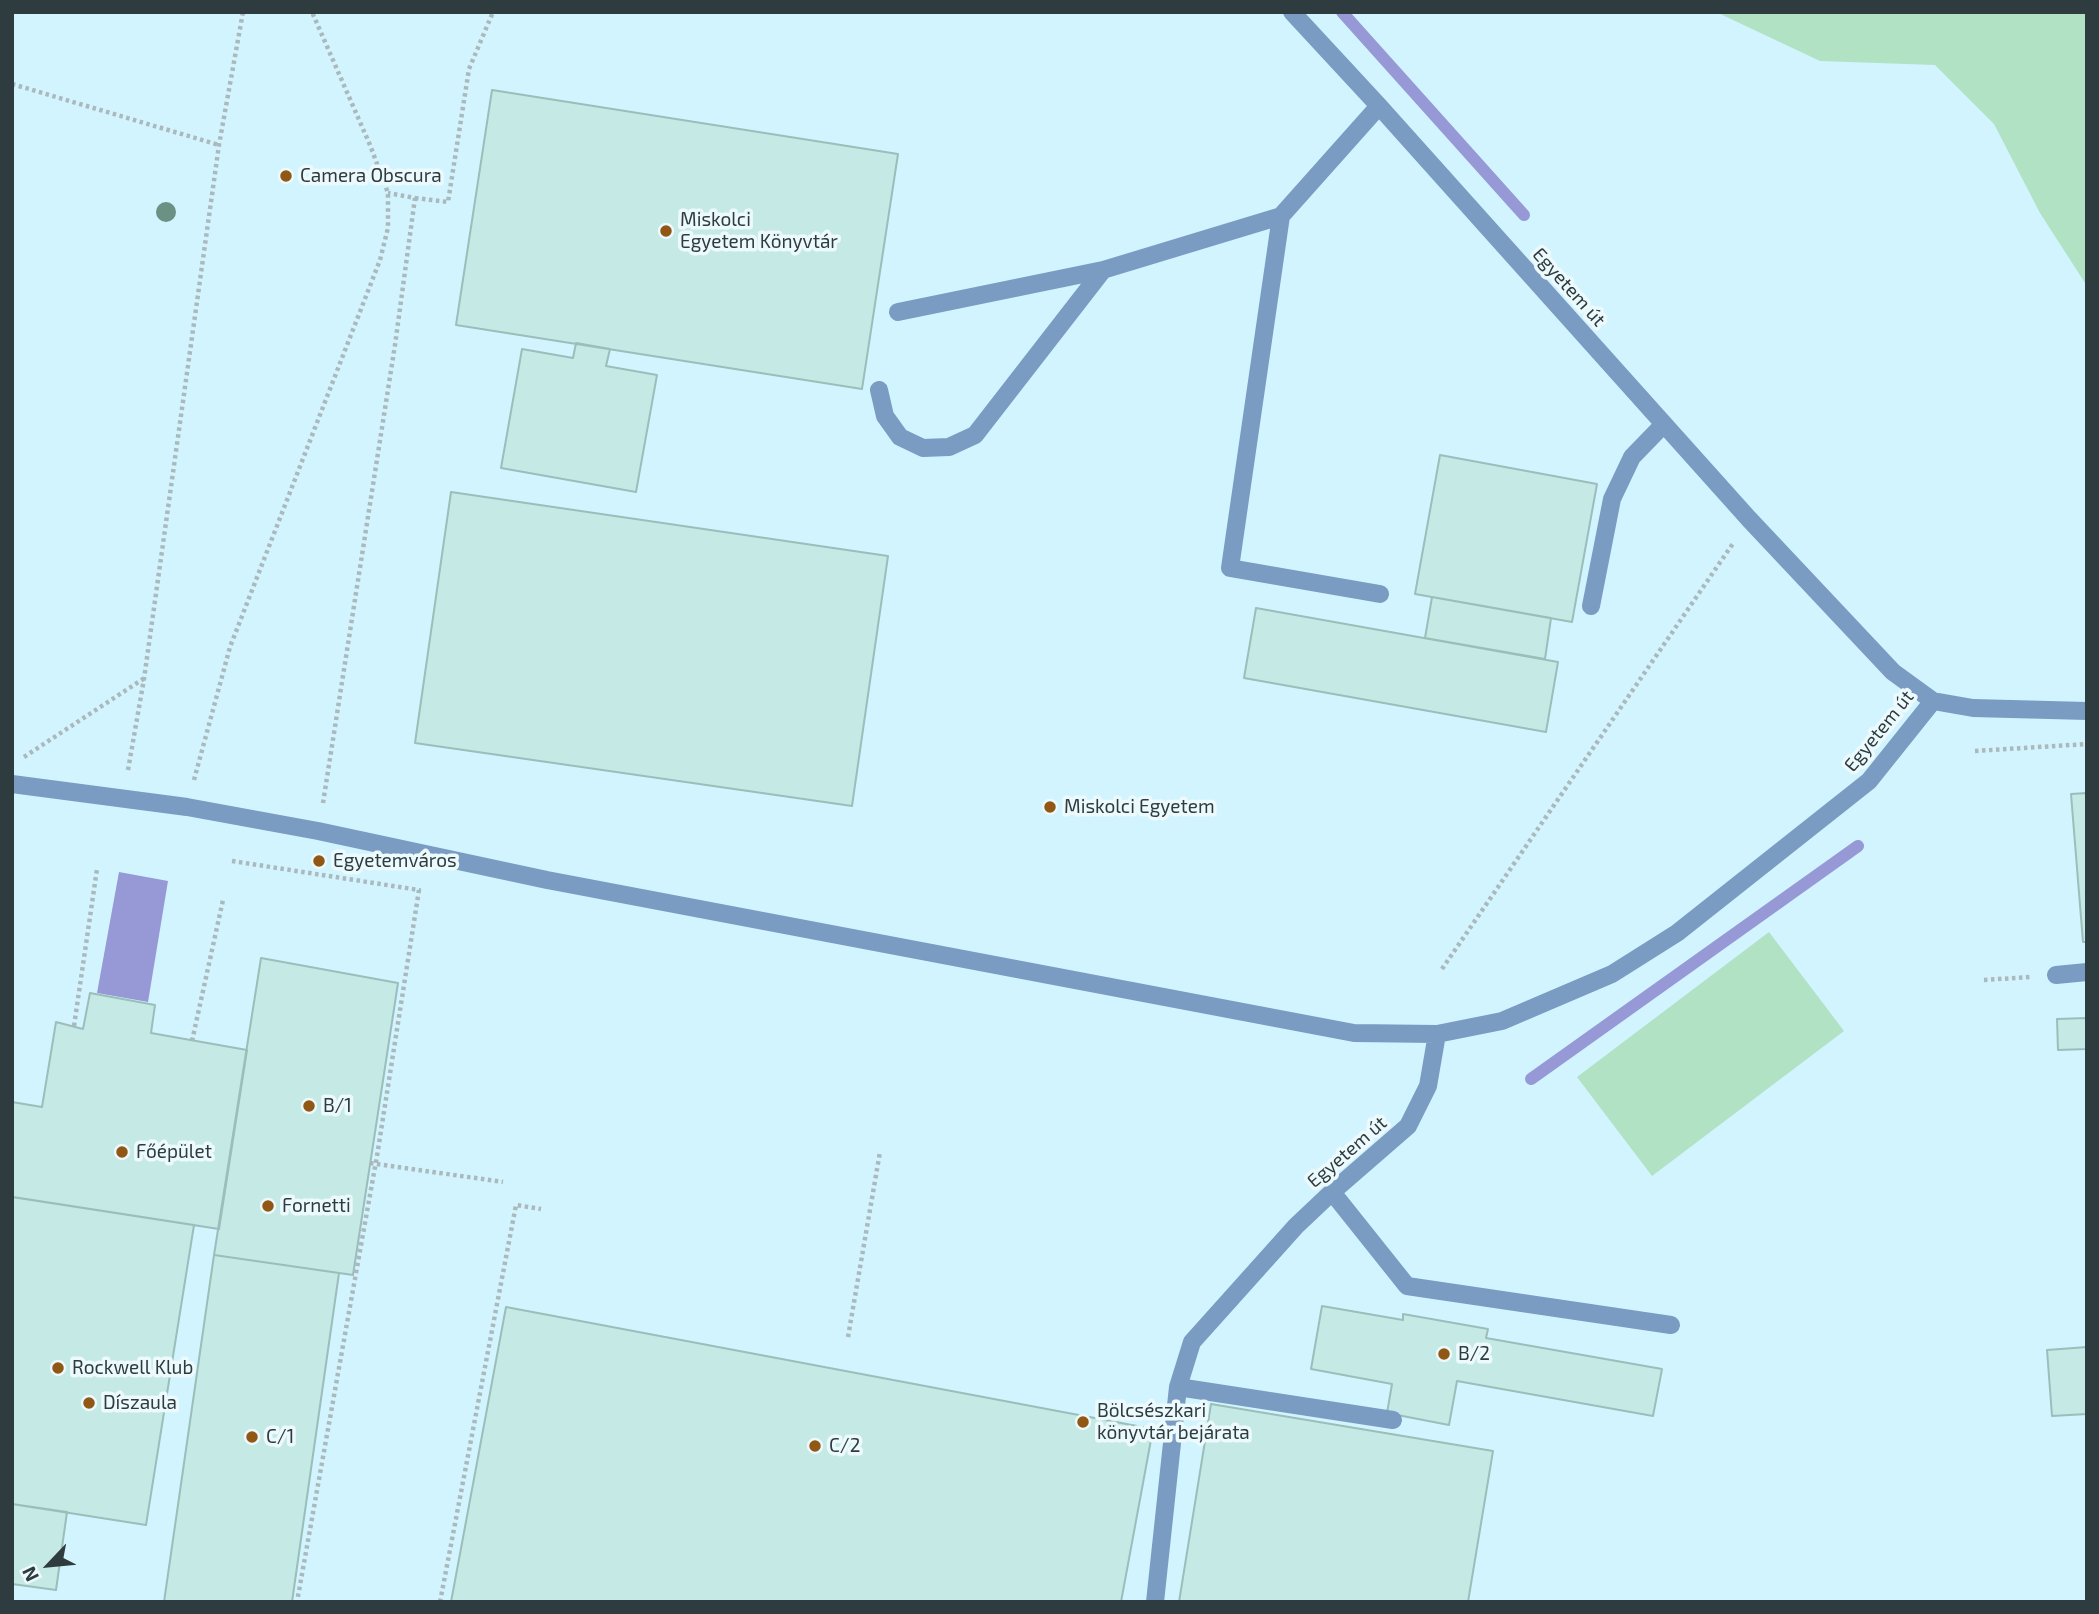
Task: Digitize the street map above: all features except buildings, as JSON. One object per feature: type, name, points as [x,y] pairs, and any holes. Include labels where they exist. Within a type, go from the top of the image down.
[{"type":"street","name":"Egyetem út","points":[[1178,1387],[1192,1342],[1296,1226],[1408,1126],[1428,1086],[1437,1034],[1502,1021],[1612,974],[1677,933],[1869,781],[1933,701],[1893,672],[1749,519],[1292,12]]},
{"type":"street","points":[[898,312],[1103,270],[1281,216],[1379,106]]},
{"type":"street","points":[[1281,216],[1230,568],[1380,594]]},
{"type":"street","points":[[879,390],[885,416],[900,437],[923,448],[949,447],[975,435],[1103,270]]},
{"type":"street","points":[[1591,606],[1612,499],[1632,457],[1664,424]]},
{"type":"street","points":[[1933,701],[1973,708],[2087,711]]},
{"type":"street","points":[[12,783],[187,807],[318,831],[522,875],[1354,1033],[1437,1034]]},
{"type":"street","points":[[2056,975],[2087,972]]},
{"type":"street","points":[[1332,1192],[1407,1286],[1671,1325]]},
{"type":"street","points":[[1155,1602],[1178,1387],[1393,1420]]},
{"type":"path","points":[[123,799],[144,679],[219,145],[243,12]]},
{"type":"path","points":[[187,807],[230,647],[380,260],[388,228],[388,193],[312,12]]},
{"type":"path","points":[[388,193],[448,202],[469,69],[493,12]]},
{"type":"path","points":[[12,85],[219,145]]},
{"type":"path","points":[[318,831],[395,345],[415,198]]},
{"type":"path","points":[[1442,969],[1749,519]]},
{"type":"path","points":[[23,758],[144,679]]},
{"type":"path","points":[[1975,751],[2087,744]]},
{"type":"path","points":[[232,861],[419,890],[377,1156],[298,1602]]},
{"type":"path","points":[[74,1026],[97,869]]},
{"type":"path","points":[[192,1041],[223,900]]},
{"type":"path","points":[[1984,980],[2056,975]]},
{"type":"path","points":[[848,1337],[880,1152]]},
{"type":"path","points":[[370,1163],[503,1182]]},
{"type":"path","points":[[440,1602],[516,1205],[541,1209]]},
{"type":"shaded area","name":"Miskolci Egyetem","points":[[12,12],[2087,12],[2087,1602],[12,1602]]},
{"type":"green space","points":[[1716,12],[2087,12],[2087,286],[2040,213],[1994,124],[1935,65],[1820,61]]},
{"type":"green space","points":[[1769,932],[1844,1031],[1652,1176],[1577,1077]]},
{"type":"water","points":[[119,872],[168,881],[148,1002],[97,993]]},
{"type":"waterway","points":[[1342,12],[1524,215]]},
{"type":"waterway","points":[[1531,1079],[1858,846]]},
{"type":"place","name":"Camera Obscura","points":[[286,176]]},
{"type":"place","name":"Miskolci Egyetem Könyvtár","points":[[666,231]]},
{"type":"place","name":"Miskolci Egyetem","points":[[1050,807]]},
{"type":"place","name":"Egyetemváros","points":[[319,861]]},
{"type":"place","name":"B/1","points":[[309,1106]]},
{"type":"place","name":"Főépület","points":[[122,1152]]},
{"type":"place","name":"Fornetti","points":[[268,1206]]},
{"type":"place","name":"B/2","points":[[1444,1354]]},
{"type":"place","name":"Rockwell Klub","points":[[58,1368]]},
{"type":"place","name":"Díszaula","points":[[89,1403]]},
{"type":"place","name":"Bölcsészkari könyvtár bejárata","points":[[1083,1422]]},
{"type":"place","name":"C/1","points":[[252,1437]]},
{"type":"place","name":"C/2","points":[[815,1446]]}]
